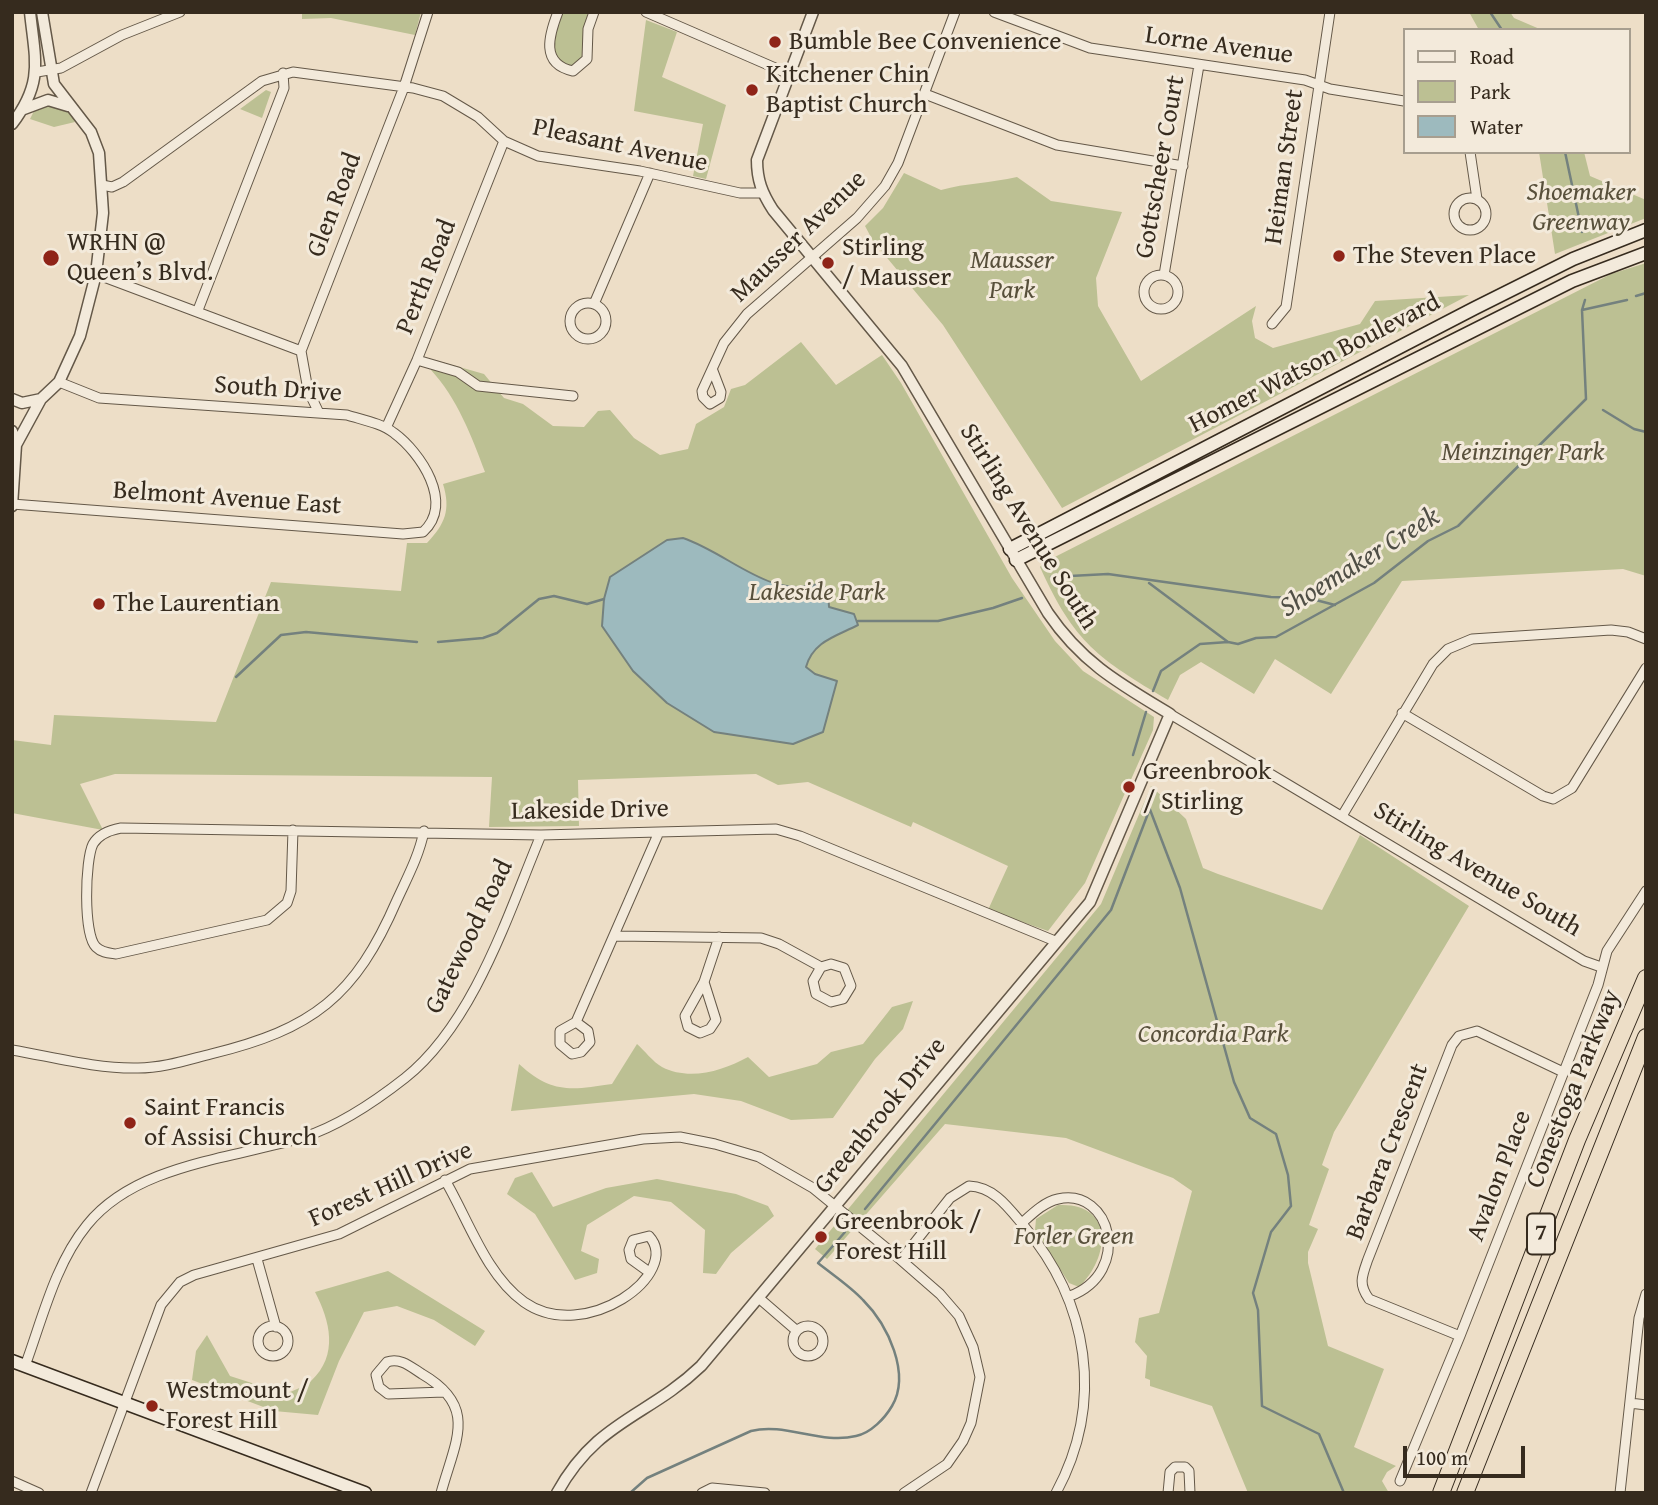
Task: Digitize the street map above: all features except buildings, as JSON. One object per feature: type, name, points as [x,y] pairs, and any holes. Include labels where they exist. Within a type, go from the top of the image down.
[{"type":"highway","name":"Conestoga Parkway","points":[[1441,1493],[1577,1140],[1646,978]]},
{"type":"highway","name":"Conestoga Parkway","points":[[1465,1493],[1646,1037]]},
{"type":"main road","name":"Homer Watson Boulevard","points":[[1013,554],[1500,296],[1573,259],[1646,230]]},
{"type":"main road","name":"Homer Watson Boulevard","points":[[1013,554],[1572,281],[1646,253]]},
{"type":"main road","points":[[19,1364],[365,1493]]},
{"type":"street","points":[[12,124],[35,85],[37,72],[30,12]]},
{"type":"street","points":[[16,445],[41,399],[59,382],[80,336],[96,274],[103,213],[99,153],[91,132],[61,96],[50,71],[42,12]]},
{"type":"street","points":[[37,72],[50,71],[122,35],[180,12]]},
{"type":"street","name":"Glen Road","points":[[301,351],[404,87],[428,12]]},
{"type":"street","points":[[558,12],[548,39],[549,51],[558,64],[573,71],[587,59],[588,29],[594,12]]},
{"type":"street","points":[[646,12],[789,74]]},
{"type":"street","name":"Stirling Avenue South","points":[[813,12],[757,160],[757,178],[762,193],[772,210],[908,376],[1060,630],[1079,653],[1103,673],[1584,961],[1601,967]]},
{"type":"street","name":"Mausser Avenue","points":[[713,371],[724,343],[747,314],[857,218],[885,186],[898,163],[955,12]]},
{"type":"street","name":"Lorne Avenue","points":[[994,12],[1090,48],[1306,80],[1329,89],[1402,100]]},
{"type":"street","name":"Heiman Street","points":[[1272,324],[1286,307],[1329,12]]},
{"type":"street","name":"Gottscheer Court","points":[[1164,275],[1199,65]]},
{"type":"street","points":[[102,185],[117,186],[262,80],[283,73],[284,89],[198,310]]},
{"type":"street","name":"Pleasant Avenue","points":[[283,73],[404,87],[443,96],[463,106],[504,141],[554,160],[650,173],[740,193],[762,193]]},
{"type":"street","points":[[925,94],[1057,145],[1183,166]]},
{"type":"street","points":[[22,111],[37,102],[48,100],[76,112]]},
{"type":"street","name":"Perth Road","points":[[386,428],[417,360],[504,141]]},
{"type":"street","points":[[1470,154],[1477,200]]},
{"type":"street","points":[[594,304],[650,173]]},
{"type":"street","points":[[96,274],[198,310],[301,351],[308,390],[319,414]]},
{"type":"street","points":[[594,304],[603,311],[606,326],[593,339],[584,340],[571,330],[569,319],[579,305],[594,304]]},
{"type":"street","points":[[417,360],[457,372],[478,386],[573,396]]},
{"type":"street","name":"South Drive","points":[[59,382],[99,398],[347,415],[386,428],[407,445],[425,468],[435,498],[433,520]]},
{"type":"street","points":[[12,399],[22,402],[41,399]]},
{"type":"street","points":[[12,431],[16,445],[12,504]]},
{"type":"street","name":"Belmont Avenue East","points":[[12,504],[403,534],[423,532],[433,520]]},
{"type":"street","points":[[1342,816],[1433,664],[1448,649],[1472,639],[1611,630],[1628,632],[1646,639]]},
{"type":"street","points":[[1402,713],[1543,796],[1553,799],[1572,788],[1646,668]]},
{"type":"street","name":"Greenbrook Drive","points":[[557,1493],[567,1474],[603,1434],[688,1379],[760,1299],[1090,902],[1170,713]]},
{"type":"street","name":"Lakeside Drive","points":[[293,830],[291,891],[287,903],[267,920],[116,954],[103,953],[96,947],[87,924],[89,856],[94,842],[105,832],[121,828],[424,831],[541,835],[776,829],[810,840],[1055,941]]},
{"type":"street","points":[[12,1050],[113,1066],[163,1067],[250,1045],[300,1022],[331,1002],[350,982],[378,944],[421,846],[424,831]]},
{"type":"street","points":[[576,1022],[616,936],[659,832]]},
{"type":"street","name":"Gatewood Road","points":[[19,1364],[74,1245],[85,1227],[116,1197],[147,1180],[307,1136],[376,1098],[405,1078],[433,1050],[459,1015],[480,976],[541,835]]},
{"type":"street","name":"Avalon Place","points":[[1400,1481],[1598,985],[1607,951],[1646,891]]},
{"type":"street","points":[[616,936],[761,938],[779,944],[821,967],[838,965],[848,973],[851,986],[843,999],[831,1002],[816,994],[813,981],[821,967]]},
{"type":"street","points":[[704,982],[716,1020],[710,1029],[700,1033],[688,1027],[685,1016],[704,982],[719,937]]},
{"type":"street","name":"Barbara Crescent","points":[[1460,1336],[1369,1299],[1362,1289],[1361,1278],[1368,1259],[1452,1045],[1459,1036],[1477,1031],[1563,1072]]},
{"type":"street","name":"Forest Hill Drive","points":[[91,1493],[168,1293],[180,1282],[194,1275],[339,1234],[445,1180],[494,1163],[643,1139],[680,1137],[759,1157],[813,1188],[901,1259],[940,1294],[959,1316],[973,1347],[980,1377],[971,1423],[963,1441],[947,1464],[904,1493]]},
{"type":"street","points":[[445,1180],[502,1279],[524,1302],[538,1309],[556,1316],[574,1317],[610,1308],[636,1289],[649,1272]]},
{"type":"street","points":[[901,1259],[950,1198],[970,1186],[993,1192],[1022,1223],[1051,1261],[1070,1296],[1082,1347],[1083,1409],[1077,1443],[1056,1493]]},
{"type":"street","points":[[1022,1223],[1038,1209],[1058,1199],[1078,1201],[1101,1217],[1110,1237],[1106,1261],[1091,1284],[1070,1296]]},
{"type":"street","points":[[257,1259],[276,1327]]},
{"type":"street","points":[[1620,1493],[1639,1318],[1646,1294]]},
{"type":"street","points":[[760,1299],[797,1331]]},
{"type":"street","points":[[441,1493],[460,1420],[453,1400],[432,1380],[400,1361],[387,1362],[376,1375],[379,1387],[388,1394],[444,1392]]},
{"type":"street","points":[[1630,1404],[1646,1405]]},
{"type":"street","points":[[1168,1493],[1170,1472],[1175,1466],[1185,1467],[1189,1471],[1190,1493]]},
{"type":"street","points":[[12,1481],[40,1493]]},
{"type":"street","points":[[702,1493],[712,1488],[765,1493]]},
{"type":"green space","points":[[302,12],[421,12],[415,35],[331,18],[302,19]]},
{"type":"green space","points":[[562,12],[588,12],[583,37],[583,57],[573,67],[558,58],[555,52],[555,37]]},
{"type":"green space","points":[[1469,12],[1510,12],[1514,18],[1537,28],[1478,28]]},
{"type":"green space","points":[[646,20],[677,32],[662,77],[726,105],[706,179],[693,176],[703,124],[634,111]]},
{"type":"green space","points":[[266,90],[271,92],[262,118],[240,109]]},
{"type":"green space","points":[[48,106],[71,113],[75,122],[54,127],[30,119],[34,111]]},
{"type":"green space","name":"Shoemaker Greenway","points":[[1539,154],[1584,154],[1590,176],[1646,200],[1646,218],[1555,254]]},
{"type":"green space","name":"Mausser Park","points":[[904,173],[941,190],[1017,177],[1051,201],[1122,212],[1096,278],[1098,306],[1141,381],[1256,306],[1252,321],[1255,338],[1273,348],[1360,324],[1375,301],[1469,295],[1062,508],[943,325],[873,241],[865,226],[883,208]]},
{"type":"green space","name":"Meinzinger Park","points":[[1646,263],[1646,576],[1623,569],[1402,581],[1331,694],[1275,659],[1254,694],[1201,662],[1180,675],[1168,700],[1124,673],[1091,647],[1077,632],[1052,593],[1040,567],[1043,563],[1611,274]]},
{"type":"green space","name":"Lakeside Park","points":[[801,342],[836,385],[882,355],[901,383],[1012,578],[1055,641],[1083,671],[1154,717],[1153,730],[1085,883],[1048,931],[988,910],[1008,866],[913,822],[911,827],[808,782],[778,785],[756,774],[578,780],[579,826],[489,827],[492,777],[115,774],[80,784],[103,830],[12,813],[12,740],[51,745],[54,715],[216,722],[271,582],[401,591],[407,543],[427,543],[445,516],[443,484],[485,472],[456,405],[431,370],[435,360],[484,374],[504,398],[523,404],[553,426],[584,427],[598,411],[610,410],[634,438],[660,455],[688,449],[696,424],[724,407],[731,389],[745,385]]},
{"type":"green space","name":"Concordia Park","points":[[1151,786],[1186,819],[1203,868],[1218,874],[1322,910],[1360,835],[1469,906],[1334,1132],[1322,1165],[1329,1169],[1309,1225],[1318,1229],[1308,1252],[1308,1263],[1328,1346],[1384,1369],[1354,1447],[1396,1466],[1387,1472],[1382,1481],[1389,1493],[1248,1493],[1212,1406],[1150,1386],[1150,1380],[1145,1378],[1147,1356],[1135,1342],[1139,1318],[1159,1313],[1192,1191],[1173,1178],[1066,1138],[945,1124],[827,1259],[815,1249],[1101,904]]},
{"type":"green space","points":[[913,1001],[903,1029],[875,1059],[833,1118],[791,1120],[741,1101],[694,1094],[511,1111],[519,1064],[542,1081],[562,1088],[612,1084],[637,1044],[659,1065],[672,1071],[694,1074],[717,1070],[748,1057],[769,1077],[817,1064],[831,1052],[863,1044],[892,1007]]},
{"type":"green space","points":[[532,1172],[553,1207],[606,1188],[657,1179],[736,1194],[768,1206],[774,1216],[731,1253],[716,1274],[703,1273],[705,1230],[671,1202],[634,1196],[587,1225],[581,1251],[599,1259],[597,1273],[575,1280],[535,1214],[507,1194],[515,1178]]},
{"type":"green space","name":"Forler Green","points":[[1058,1205],[1076,1206],[1089,1212],[1098,1221],[1102,1233],[1097,1261],[1079,1287],[1069,1283],[1035,1230],[1036,1219]]},
{"type":"green space","points":[[388,1271],[485,1331],[475,1346],[434,1320],[397,1306],[364,1312],[339,1361],[318,1415],[274,1411],[192,1380],[196,1351],[207,1335],[230,1376],[286,1394],[306,1385],[320,1371],[329,1349],[328,1326],[315,1292]]},
{"type":"water","points":[[683,538],[766,580],[800,587],[818,584],[828,589],[829,607],[854,614],[858,625],[820,645],[809,658],[806,667],[815,674],[837,681],[823,732],[793,744],[714,732],[667,703],[633,671],[602,626],[604,599],[610,577],[667,540]]},
{"type":"waterway","name":"Shoemaker Creek","points":[[1490,12],[1501,28]]},
{"type":"waterway","name":"Shoemaker Creek","points":[[1565,154],[1582,232]]},
{"type":"waterway","points":[[1636,296],[1646,293]]},
{"type":"waterway","name":"Shoemaker Creek","points":[[1153,691],[1161,671],[1200,644],[1238,644],[1256,638],[1276,637],[1374,583],[1428,541],[1458,526],[1586,399],[1582,310],[1585,300]]},
{"type":"waterway","points":[[1582,310],[1627,300]]},
{"type":"waterway","points":[[1603,410],[1634,429],[1646,432]]},
{"type":"waterway","points":[[1051,577],[1108,574],[1271,597],[1308,598],[1335,605]]},
{"type":"waterway","points":[[1149,583],[1228,642]]},
{"type":"waterway","name":"Shoemaker Creek","points":[[438,642],[483,638],[497,633],[539,599],[554,596],[587,604],[604,599]]},
{"type":"waterway","points":[[858,621],[938,621],[1022,598]]},
{"type":"waterway","name":"Shoemaker Creek","points":[[236,677],[281,635],[306,632],[417,642]]},
{"type":"waterway","name":"Shoemaker Creek","points":[[1133,755],[1146,712]]},
{"type":"waterway","name":"Shoemaker Creek","points":[[1149,807],[1180,888],[1234,1082],[1250,1118],[1276,1134],[1288,1175],[1291,1206],[1271,1232],[1253,1293],[1258,1310],[1262,1406],[1319,1434],[1344,1493]]},
{"type":"waterway","points":[[865,1209],[1111,910],[1149,811]]},
{"type":"waterway","points":[[630,1493],[647,1478],[751,1431],[777,1429],[843,1438],[867,1432],[886,1415],[897,1393],[899,1379],[898,1365],[888,1336],[863,1300],[818,1263],[845,1232]]},
{"type":"place","name":"Bumble Bee Convenience","points":[[775,42]]},
{"type":"place","name":"Kitchener Chin Baptist Church","points":[[752,90]]},
{"type":"place","name":"The Steven Place","points":[[1339,256]]},
{"type":"place","name":"WRHN @ Queen’s Blvd.","points":[[51,258]]},
{"type":"place","name":"Stirling / Mausser","points":[[828,263]]},
{"type":"place","name":"The Laurentian","points":[[99,604]]},
{"type":"place","name":"Greenbrook / Stirling","points":[[1129,787]]},
{"type":"place","name":"Saint Francis of Assisi Church","points":[[130,1123]]},
{"type":"place","name":"Greenbrook / Forest Hill","points":[[821,1237]]},
{"type":"place","name":"Westmount / Forest Hill","points":[[152,1406]]}]
